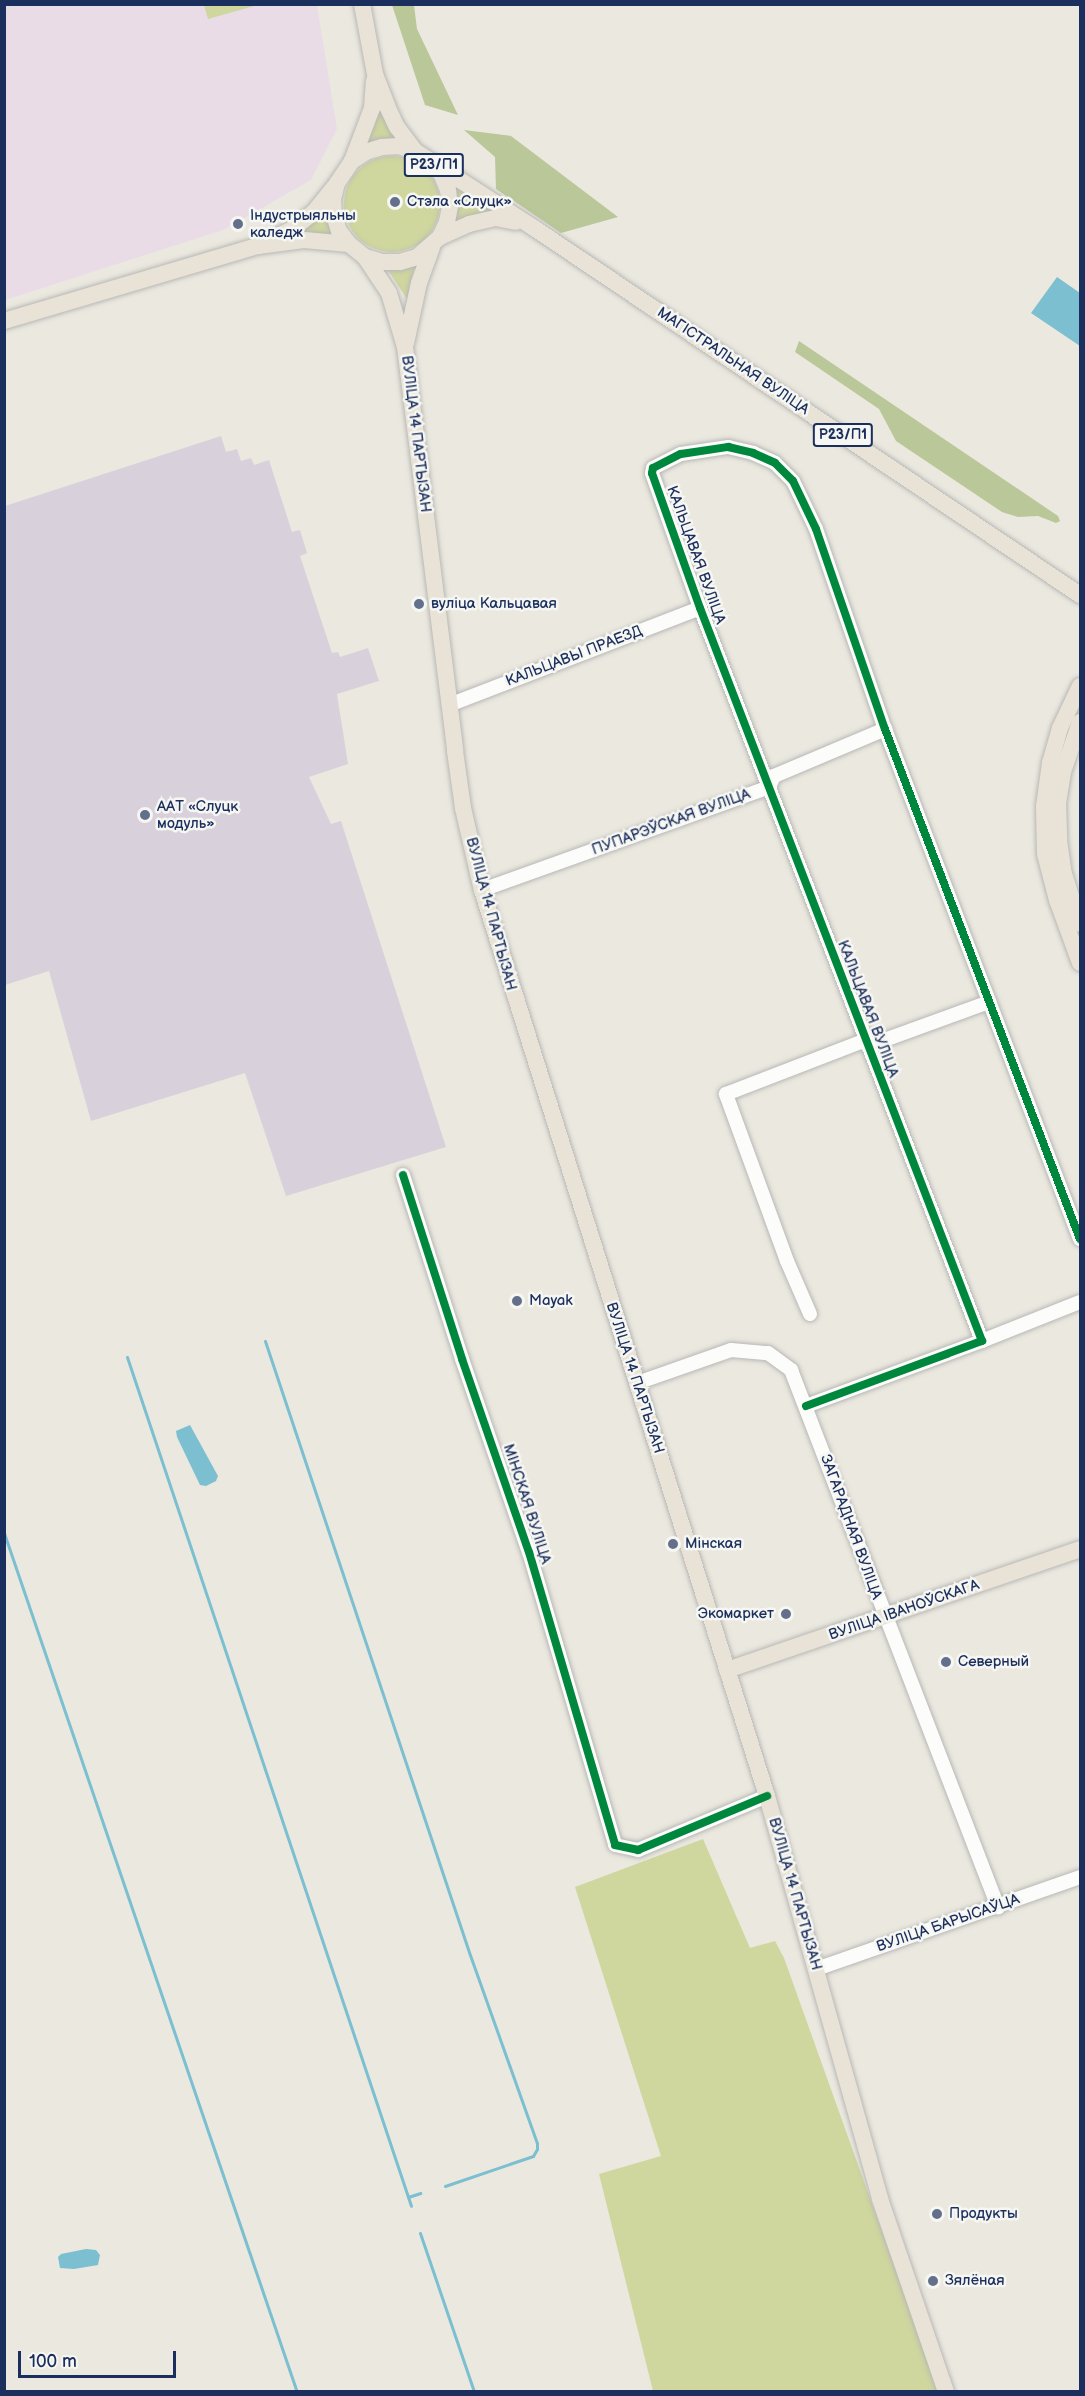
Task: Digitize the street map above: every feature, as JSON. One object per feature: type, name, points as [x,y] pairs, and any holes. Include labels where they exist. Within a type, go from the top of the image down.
[{"type":"main road","name":"Р23/П1","points":[[362,4],[375,74],[397,128],[415,151]]},
{"type":"main road","name":"Р23/П1","points":[[258,246],[291,230],[314,212],[352,161],[372,108],[375,74]]},
{"type":"main road","name":"Р23/П1","points":[[352,161],[366,152],[382,147],[399,146],[415,151],[534,228]]},
{"type":"main road","name":"Р23/П1","points":[[432,162],[442,175],[449,198],[447,222],[436,242]]},
{"type":"main road","name":"Р23/П1","points":[[337,183],[333,199],[334,215],[339,231],[348,244],[365,257],[382,262],[400,262],[417,257],[436,242],[469,224],[496,218],[534,228]]},
{"type":"main road","name":"МАГІСТРАЛЬНАЯ ВУЛІЦА","points":[[534,228],[1080,595]]},
{"type":"main road","name":"Р23/П1","points":[[4,321],[258,246],[304,240],[348,244]]},
{"type":"main road","name":"ВУЛІЦА 14 ПАРТЫЗАН","points":[[405,347],[419,283],[436,242]]},
{"type":"main road","name":"ВУЛІЦА 14 ПАРТЫЗАН","points":[[365,257],[390,293],[405,347],[463,808],[482,890],[767,1796],[876,2188],[946,2391]]},
{"type":"main road","points":[[1080,686],[1060,728],[1050,763],[1044,806],[1045,854],[1057,900],[1080,963]]},
{"type":"main road","points":[[1080,722],[1063,772],[1058,803],[1059,840],[1064,874],[1080,924]]},
{"type":"main road","name":"ВУЛІЦА ІВАНОЎСКАГА","points":[[727,1670],[1080,1549]]},
{"type":"street","name":"КАЛЬЦАВАЯ ВУЛІЦА","points":[[982,1341],[699,608],[652,473],[654,468],[681,454],[728,447],[753,453],[775,463],[794,481],[885,729],[1080,1239]]},
{"type":"street","name":"КАЛЬЦАВЫ ПРАЕЗД","points":[[449,705],[699,608]]},
{"type":"street","name":"ПУПАРЭЎСКАЯ ВУЛІЦА","points":[[482,890],[769,787],[774,776],[885,729]]},
{"type":"street","points":[[810,1314],[787,1261],[726,1094],[989,1002]]},
{"type":"street","name":"МІНСКАЯ ВУЛІЦА","points":[[403,1175],[462,1359],[530,1552],[615,1845],[638,1850],[767,1796]]},
{"type":"street","points":[[806,1406],[1080,1302]]},
{"type":"street","name":"ЗАГАРАДНАЯ ВУЛІЦА","points":[[637,1383],[731,1350],[768,1353],[791,1370],[998,1907]]},
{"type":"street","name":"ВУЛІЦА БАРЫСАЎЦА","points":[[816,1969],[1080,1877]]},
{"type":"shaded area","points":[[5,5],[317,5],[337,129],[311,180],[223,230],[5,300]]},
{"type":"shaded area","name":"ААТ «Слуцк модуль»","points":[[221,436],[226,452],[237,449],[241,461],[251,458],[254,465],[269,460],[292,532],[300,530],[307,553],[300,556],[332,653],[338,652],[340,657],[368,648],[379,681],[337,694],[348,764],[309,777],[331,824],[341,821],[446,1147],[286,1196],[245,1073],[91,1121],[49,971],[5,985],[5,506]]},
{"type":"green space","points":[[204,4],[258,5],[208,19]]},
{"type":"green space","points":[[392,5],[414,5],[417,29],[458,115],[425,105]]},
{"type":"green space","points":[[377,107],[401,141],[365,147]]},
{"type":"green space","points":[[464,130],[511,136],[618,217],[561,233],[496,189],[495,157]]},
{"type":"green space","points":[[392,156],[410,160],[426,170],[436,186],[440,204],[436,222],[426,238],[410,248],[392,252],[374,248],[358,238],[348,222],[344,204],[348,186],[358,170],[374,160]]},
{"type":"green space","points":[[457,186],[493,211],[454,225]]},
{"type":"green space","points":[[325,207],[336,235],[302,232],[306,228]]},
{"type":"green space","points":[[415,265],[407,299],[386,267]]},
{"type":"green space","points":[[799,341],[1058,516],[1060,521],[1056,523],[1038,516],[1018,517],[1002,512],[896,441],[879,409],[795,352]]},
{"type":"green space","points":[[703,1839],[750,1948],[775,1941],[784,1958],[939,2391],[653,2391],[599,2174],[661,2156],[575,1887]]},
{"type":"water","points":[[1057,277],[1080,293],[1080,346],[1031,313]]},
{"type":"water","points":[[190,1425],[218,1476],[216,1481],[206,1486],[200,1485],[177,1437],[176,1431]]},
{"type":"water","points":[[86,2249],[96,2250],[100,2255],[98,2265],[74,2269],[60,2268],[58,2257],[61,2254]]},
{"type":"waterway","points":[[265,1341],[470,1955],[537,2143],[533,2156],[445,2186]]},
{"type":"waterway","points":[[127,1357],[411,2206]]},
{"type":"waterway","points":[[4,1533],[297,2392]]},
{"type":"waterway","points":[[408,2197],[420,2193]]},
{"type":"waterway","points":[[420,2233],[474,2392]]},
{"type":"cycle path","points":[[806,1406],[982,1341],[700,608],[652,473],[653,468],[681,454],[728,447],[753,453],[775,463],[793,481],[816,529],[885,729],[1080,1239]]},
{"type":"cycle path","points":[[403,1175],[462,1359],[529,1552],[615,1845],[638,1850],[767,1796]]},
{"type":"place","name":"Стэла «Слуцк»","points":[[395,202]]},
{"type":"place","name":"Індустрыяльны каледж","points":[[238,224]]},
{"type":"place","name":"вуліца Кальцавая","points":[[419,604]]},
{"type":"place","name":"ААТ «Слуцк модуль»","points":[[145,815]]},
{"type":"place","name":"Mayak","points":[[517,1301]]},
{"type":"place","name":"Мінская","points":[[673,1544]]},
{"type":"place","name":"Экомаркет","points":[[786,1614]]},
{"type":"place","name":"Северный","points":[[946,1662]]},
{"type":"place","name":"Продукты","points":[[937,2214]]},
{"type":"place","name":"Зялёная","points":[[933,2281]]}]
